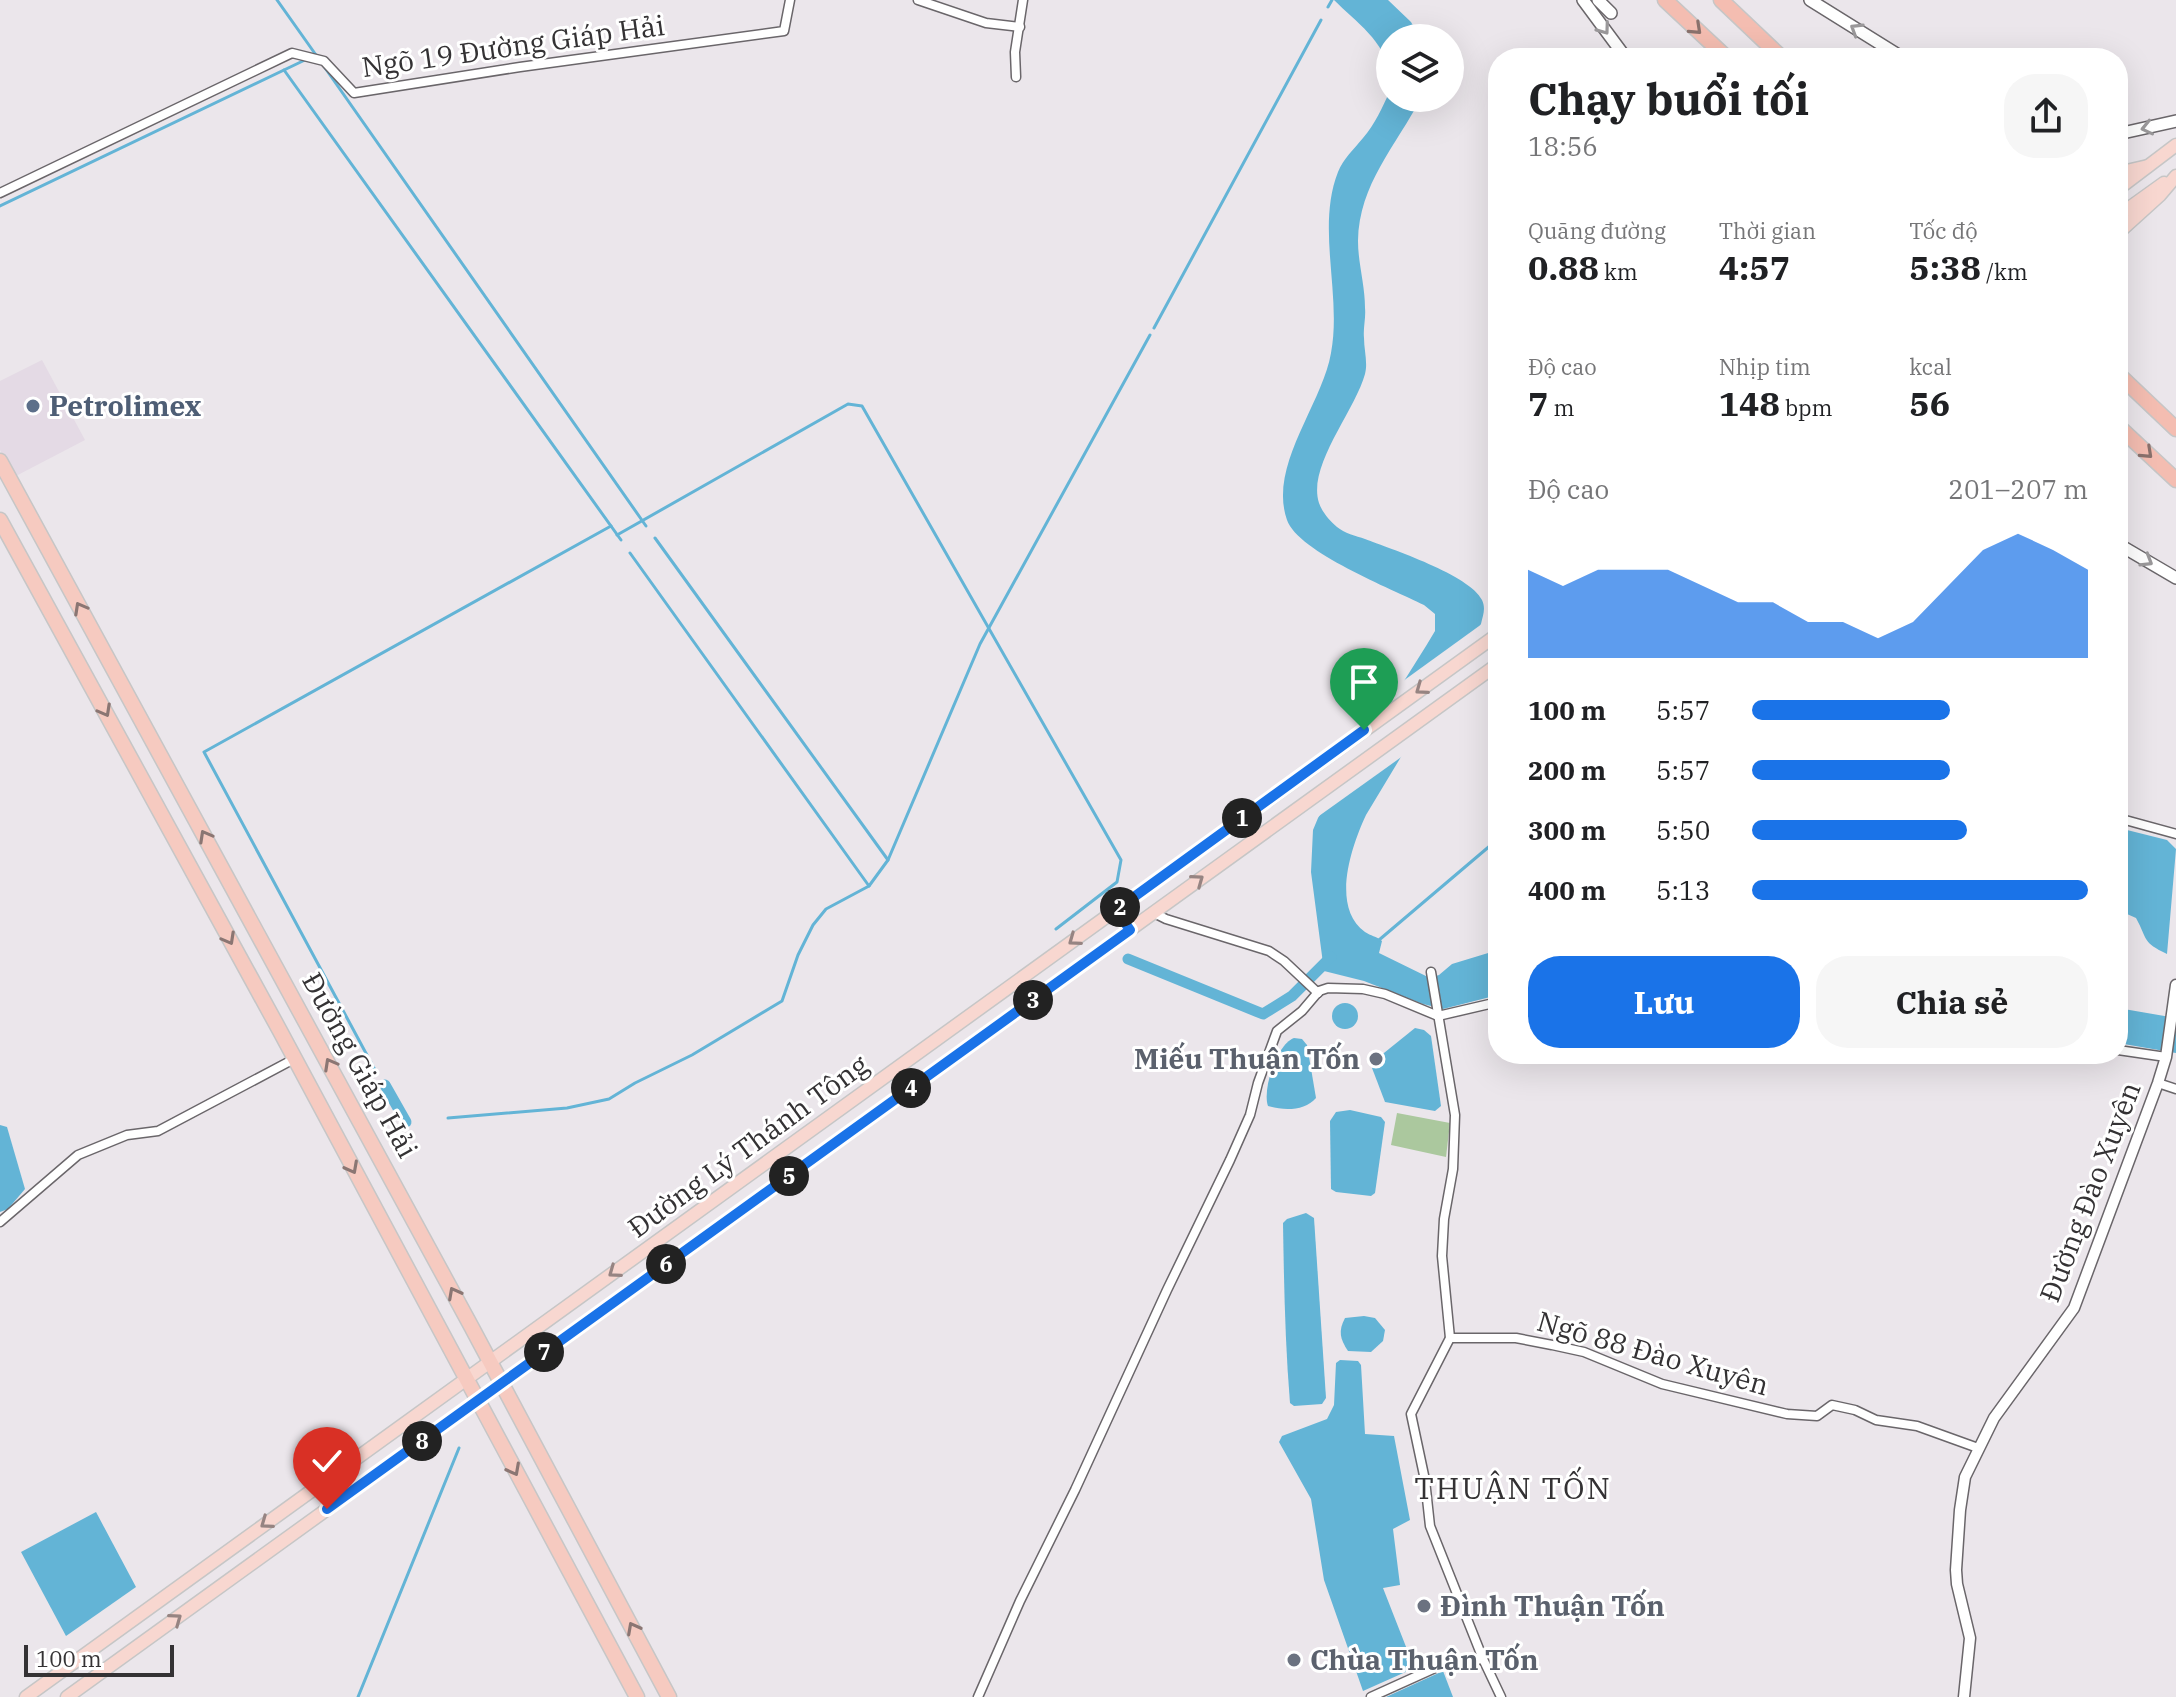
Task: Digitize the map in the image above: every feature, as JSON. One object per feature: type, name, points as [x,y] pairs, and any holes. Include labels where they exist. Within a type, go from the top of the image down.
[{"type":"highway","points":[[1665,0],[1716,48]]},
{"type":"highway","points":[[1721,0],[1771,48]]},
{"type":"highway","points":[[2128,383],[2176,429]]},
{"type":"highway","points":[[2128,435],[2176,480]]},
{"type":"highway","name":"Đường Giáp Hải","points":[[0,461],[502,1383],[669,1697]]},
{"type":"highway","name":"Đường Giáp Hải","points":[[0,520],[280,1031],[637,1697]]},
{"type":"highway","points":[[280,1031],[304,1018]]},
{"type":"main road","points":[[1583,0],[1619,48]]},
{"type":"main road","points":[[1598,0],[1611,13]]},
{"type":"main road","points":[[1810,0],[1887,48]]},
{"type":"main road","points":[[2128,132],[2176,121]]},
{"type":"main road","points":[[2128,182],[2176,145]]},
{"type":"main road","points":[[2128,171],[2151,165]]},
{"type":"main road","points":[[2128,209],[2176,175]]},
{"type":"main road","points":[[2128,224],[2160,195],[2176,175]]},
{"type":"main road","points":[[2128,550],[2176,578]]},
{"type":"main road","name":"Đường Lý Thánh Tông","points":[[26,1697],[1488,641]]},
{"type":"main road","name":"Đường Lý Thánh Tông","points":[[67,1697],[1488,671]]},
{"type":"main road","points":[[1116,910],[1130,930]]},
{"type":"street","name":"Ngõ 19 Đường Giáp Hải","points":[[0,193],[292,53],[324,61],[354,93],[784,31],[790,0]]},
{"type":"street","points":[[918,0],[986,23],[1020,27]]},
{"type":"street","points":[[1016,77],[1015,52],[1023,0]]},
{"type":"street","points":[[2128,821],[2176,834]]},
{"type":"street","points":[[1154,913],[1269,951],[1315,990]]},
{"type":"street","points":[[1431,972],[1455,1123],[1453,1169],[1444,1219],[1442,1256],[1450,1338],[1411,1414],[1425,1480],[1430,1526],[1501,1697]]},
{"type":"street","points":[[2175,1006],[2176,985]]},
{"type":"street","points":[[978,1697],[1020,1601],[1230,1160],[1250,1115],[1277,1031],[1302,1011],[1315,990],[1328,988],[1363,989],[1438,1013],[1488,1004]]},
{"type":"street","name":"Đường Đào Xuyên","points":[[1964,1697],[1970,1638],[1956,1570],[1963,1484],[1994,1418],[2074,1308],[2158,1083],[2175,1006]]},
{"type":"street","points":[[2128,1051],[2166,1057]]},
{"type":"street","points":[[0,1222],[78,1155],[127,1135],[158,1131],[294,1059]]},
{"type":"street","points":[[2158,1083],[2176,1089]]},
{"type":"street","name":"Ngõ 88 Đào Xuyên","points":[[1450,1338],[1516,1338],[1552,1345],[1584,1352],[1662,1384],[1703,1395],[1787,1414],[1817,1416],[1832,1405],[1855,1410],[1876,1420],[1917,1426],[1978,1448]]},
{"type":"street","points":[[1371,1697],[1446,1663],[1483,1659]]},
{"type":"shaded area","name":"Petrolimex","points":[[42,360],[85,440],[14,477],[0,450],[0,381]]},
{"type":"green space","points":[[1397,1113],[1450,1123],[1446,1157],[1391,1145]]},
{"type":"water","points":[[1334,0],[1388,0],[1412,24],[1376,24],[1376,42]]},
{"type":"water","points":[[1380,112],[1413,112],[1380,166],[1360,220],[1358,241],[1365,299],[1366,370],[1320,472],[1317,488],[1319,503],[1340,529],[1410,556],[1462,581],[1482,600],[1484,612],[1481,624],[1366,815],[1350,859],[1346,892],[1354,921],[1365,932],[1382,941],[1379,953],[1430,978],[1452,964],[1488,953],[1488,998],[1443,1009],[1364,981],[1324,971],[1311,872],[1313,830],[1318,818],[1435,631],[1435,614],[1424,605],[1309,545],[1287,520],[1283,499],[1290,457],[1326,373],[1331,353],[1334,331],[1329,239],[1332,193],[1340,167]]},
{"type":"water","points":[[2128,830],[2167,840],[2176,849],[2167,954],[2149,943],[2136,918],[2128,914]]},
{"type":"water","points":[[1345,1003],[1354,1007],[1358,1016],[1354,1025],[1345,1029],[1336,1025],[1332,1016],[1336,1007]]},
{"type":"water","points":[[2128,1010],[2176,1018],[2176,1053],[2128,1045]]},
{"type":"water","points":[[1415,1028],[1431,1036],[1441,1106],[1435,1111],[1385,1102],[1372,1068],[1374,1061]]},
{"type":"water","points":[[1294,1038],[1302,1039],[1307,1045],[1316,1098],[1294,1109],[1268,1106],[1267,1089],[1272,1068],[1282,1049]]},
{"type":"water","points":[[1350,1110],[1381,1117],[1385,1122],[1375,1193],[1371,1196],[1331,1189],[1330,1121],[1336,1112]]},
{"type":"water","points":[[0,1125],[7,1127],[25,1189],[8,1209],[0,1212]]},
{"type":"water","points":[[1306,1213],[1314,1218],[1326,1398],[1322,1404],[1294,1406],[1290,1403],[1287,1358],[1283,1223]]},
{"type":"water","points":[[1345,1318],[1375,1318],[1385,1330],[1383,1341],[1371,1352],[1348,1351],[1341,1335]]},
{"type":"water","points":[[1340,1360],[1358,1361],[1361,1365],[1365,1434],[1394,1436],[1410,1520],[1393,1529],[1400,1585],[1383,1588],[1410,1657],[1406,1659],[1410,1670],[1363,1691],[1324,1580],[1311,1499],[1279,1442],[1282,1436],[1327,1419],[1334,1405],[1336,1363]]},
{"type":"water","points":[[96,1512],[136,1587],[66,1636],[21,1552]]},
{"type":"water","points":[[1443,1671],[1453,1697],[1386,1697]]},
{"type":"pier","points":[[1486,621],[1407,753],[1312,821],[1392,689]]},
{"type":"waterway","points":[[277,0],[314,56]]},
{"type":"waterway","points":[[1328,7],[1332,0]]},
{"type":"waterway","points":[[1154,328],[1321,20]]},
{"type":"waterway","points":[[0,206],[307,59]]},
{"type":"waterway","points":[[323,65],[646,526]]},
{"type":"waterway","points":[[284,70],[621,540]]},
{"type":"waterway","points":[[448,1118],[567,1108],[609,1099],[692,1055],[782,1001],[798,955],[813,925],[826,909],[869,886],[888,860],[980,644],[1150,335]]},
{"type":"waterway","points":[[617,535],[848,404],[862,406],[1121,860],[1117,882],[1056,929]]},
{"type":"waterway","points":[[375,1070],[204,752],[611,526]]},
{"type":"waterway","points":[[655,538],[888,860]]},
{"type":"waterway","points":[[630,553],[869,886]]},
{"type":"waterway","points":[[1379,940],[1488,847]]},
{"type":"waterway","points":[[1128,959],[1263,1014],[1292,996],[1331,957]]},
{"type":"waterway","points":[[385,1085],[406,1122]]},
{"type":"waterway","points":[[358,1697],[459,1448]]},
{"type":"place","name":"Petrolimex","points":[[33,406]]},
{"type":"place","name":"Miếu Thuận Tốn","points":[[1376,1059]]},
{"type":"place","name":"Đình Thuận Tốn","points":[[1424,1606]]},
{"type":"place","name":"Chùa Thuận Tốn","points":[[1294,1660]]},
{"type":"district","name":"THUẬN TỐN","points":[[1513,1489]]},
{"type":"route","points":[[327,1509],[1130,930],[1116,910],[1364,730]]}]
